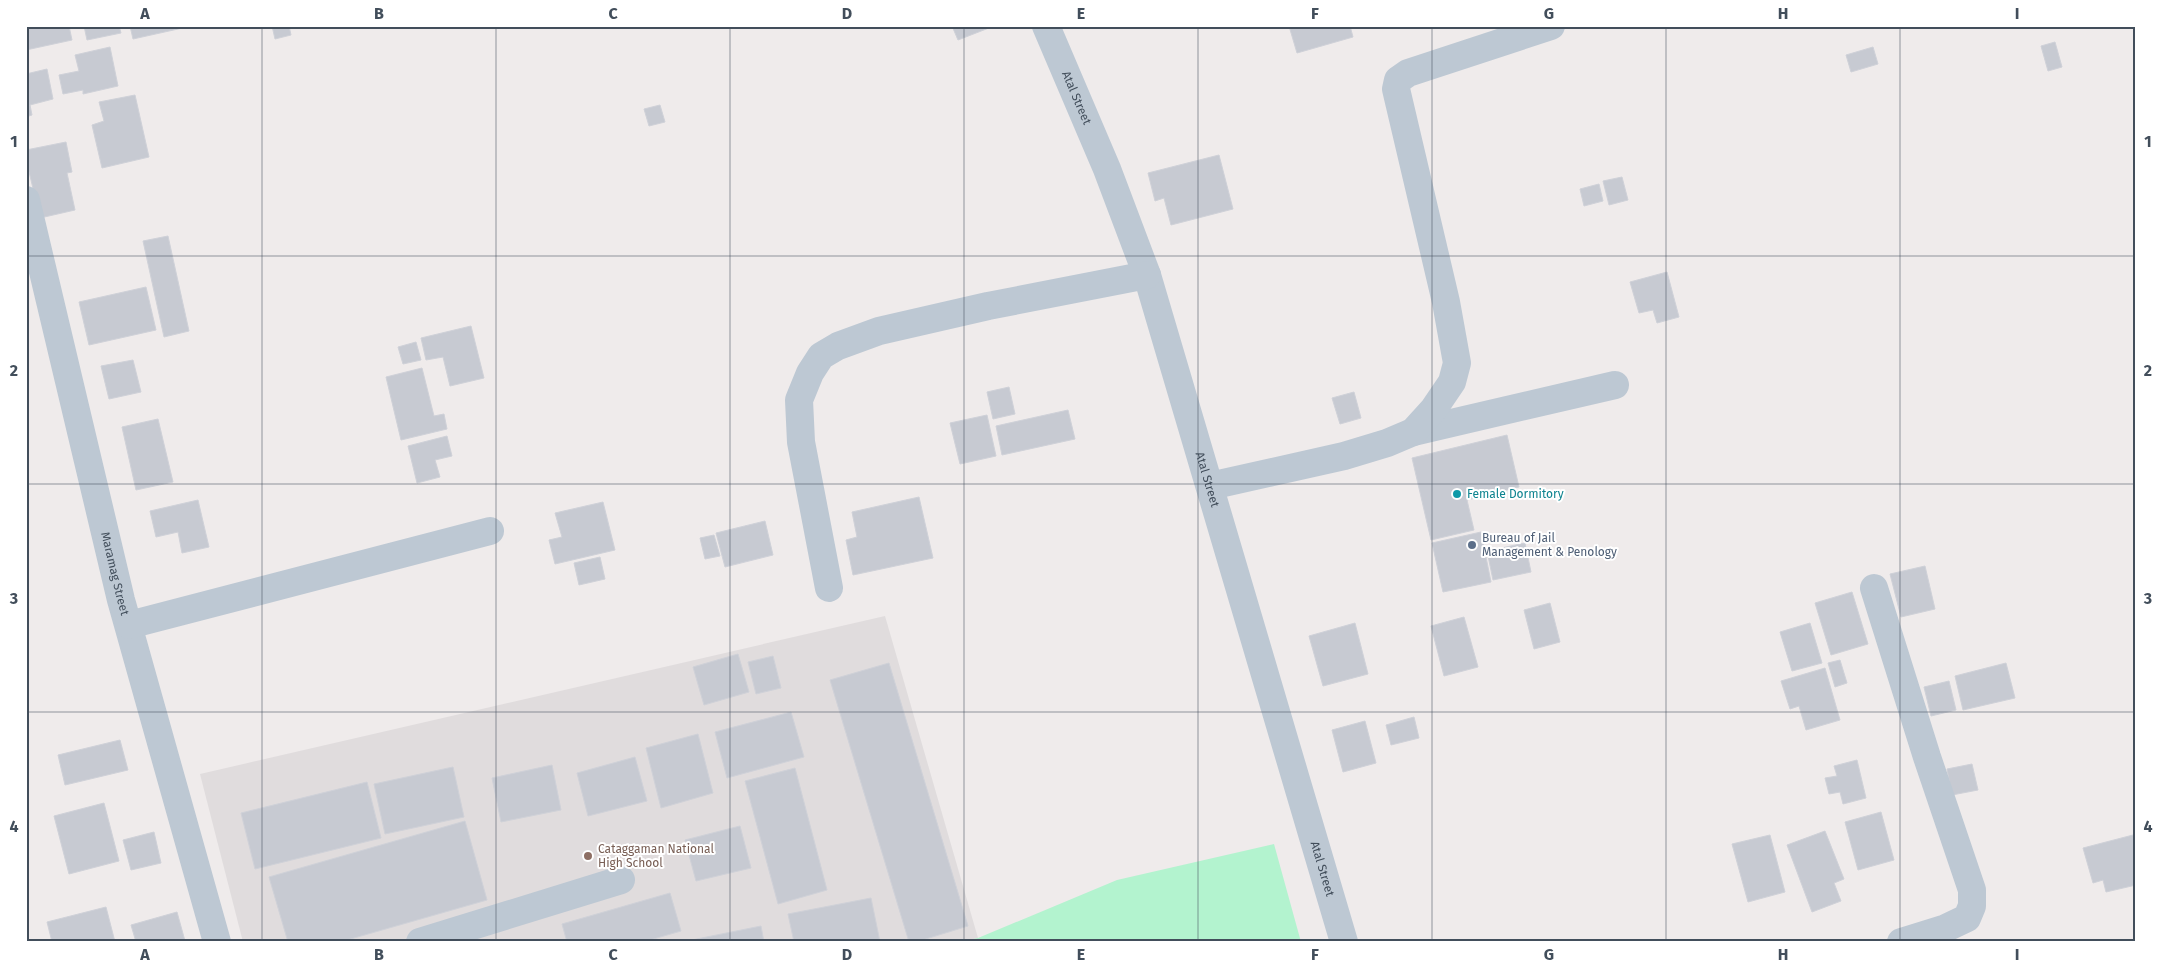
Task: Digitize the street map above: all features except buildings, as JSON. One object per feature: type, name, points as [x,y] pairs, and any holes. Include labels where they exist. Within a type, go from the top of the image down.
[{"type":"street","name":"Atal Street","points":[[1046,26],[1106,169],[1147,274],[1344,942]]},
{"type":"street","points":[[1413,432],[1433,410],[1452,382],[1457,364],[1446,302],[1396,89],[1398,80],[1408,73],[1552,26]]},
{"type":"street","name":"Maramag Street","points":[[26,200],[129,625],[217,942]]},
{"type":"street","points":[[828,588],[801,442],[799,400],[810,372],[821,356],[838,346],[879,331],[988,306],[1147,274]]},
{"type":"street","points":[[1210,486],[1344,456],[1387,443],[1413,432],[1615,385]]},
{"type":"street","points":[[129,625],[490,531]]},
{"type":"street","points":[[1874,588],[1927,757],[1972,890],[1972,906],[1967,918],[1946,928],[1901,942]]},
{"type":"street","points":[[420,942],[621,880]]},
{"type":"shaded area","name":"Cataggaman National High School","points":[[885,616],[978,938],[959,942],[243,942],[200,774]]},
{"type":"green space","points":[[1274,844],[1301,942],[959,942],[978,938],[1117,880]]},
{"type":"place","name":"Female Dormitory","points":[[1457,494]]},
{"type":"place","name":"Bureau of Jail Management & Penology","points":[[1472,545]]},
{"type":"place","name":"Cataggaman National High School","points":[[588,856]]}]
